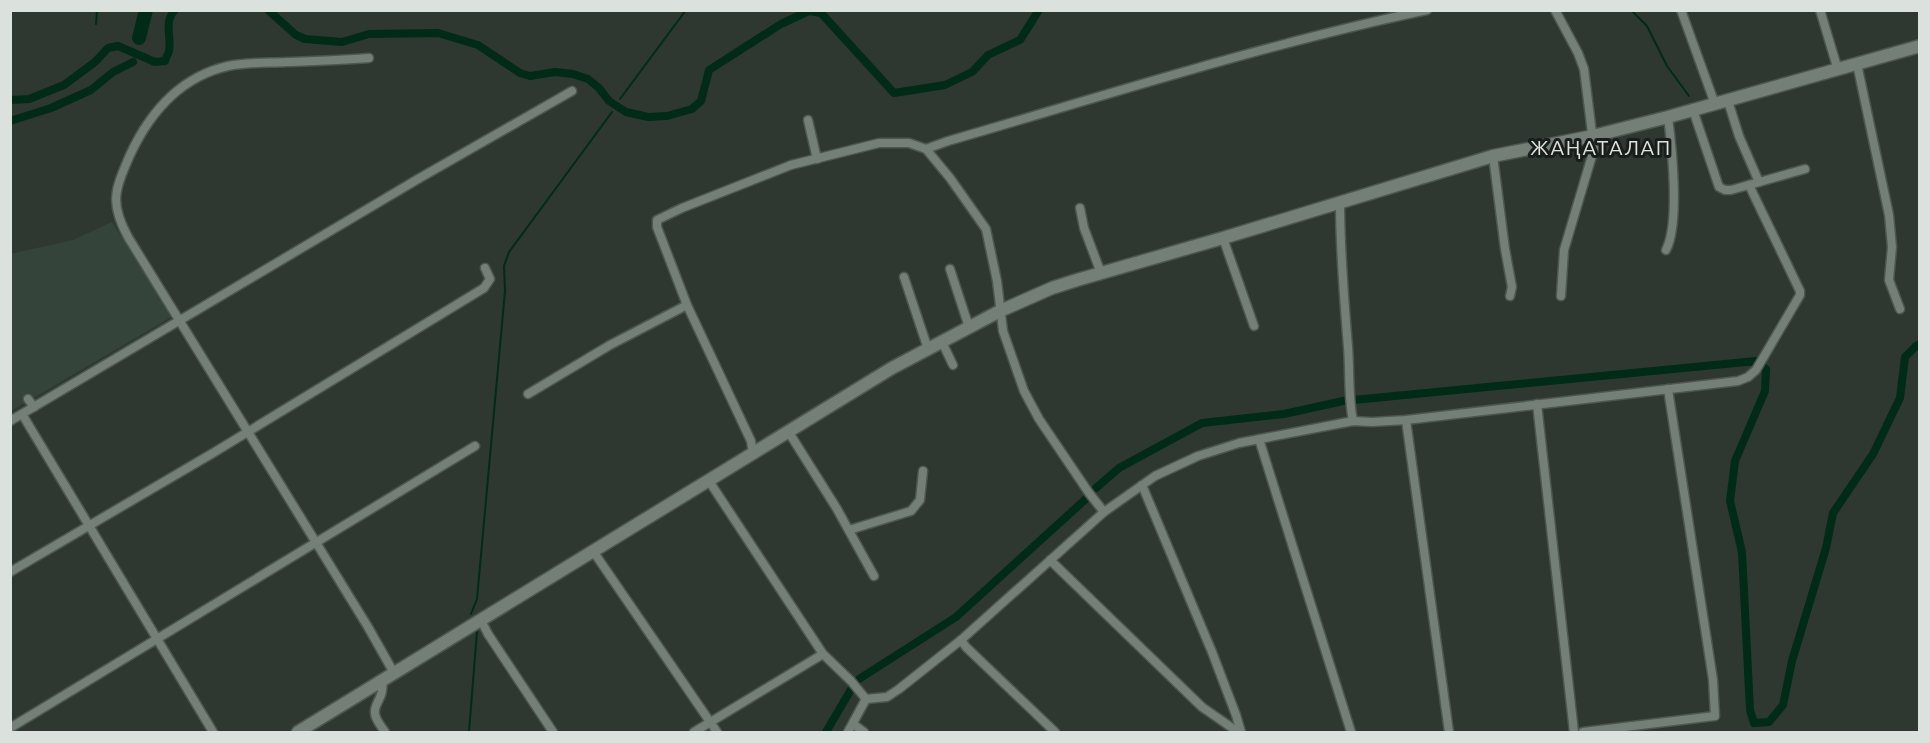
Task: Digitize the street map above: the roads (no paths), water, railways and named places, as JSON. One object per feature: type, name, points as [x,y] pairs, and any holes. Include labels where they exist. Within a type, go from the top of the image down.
[{"type":"main road","points":[[298,732],[892,368],[999,311],[1052,288],[1493,156],[1593,136],[1668,117],[1920,46]]},
{"type":"street","points":[[926,149],[1153,80],[1353,27],[1427,10]]},
{"type":"street","points":[[1555,10],[1584,69],[1594,149],[1564,250],[1561,296]]},
{"type":"street","points":[[1681,10],[1715,104]]},
{"type":"street","points":[[1820,10],[1838,70]]},
{"type":"street","points":[[369,58],[227,66],[191,80],[171,94],[143,130],[118,186],[115,204],[116,212],[128,237],[394,673]]},
{"type":"street","points":[[1857,64],[1889,215],[1892,247],[1889,284],[1900,309]]},
{"type":"street","points":[[10,421],[418,178],[572,91]]},
{"type":"street","points":[[1728,101],[1739,136],[1759,182]]},
{"type":"street","points":[[1693,110],[1719,187],[1731,190],[1805,169]]},
{"type":"street","points":[[1666,250],[1671,238],[1673,204],[1673,171],[1668,117]]},
{"type":"street","points":[[808,120],[817,159]]},
{"type":"street","points":[[753,453],[753,446],[687,305],[656,223],[659,219],[791,165],[879,143],[909,143],[926,149],[986,229],[997,281],[999,311],[1006,344],[1031,405],[1104,512]]},
{"type":"street","points":[[1493,156],[1512,287],[1510,296]]},
{"type":"street","points":[[866,699],[881,699],[890,696],[961,640],[1104,512],[1155,476],[1216,449],[1353,421],[1406,420],[1738,381],[1748,377],[1762,361],[1800,295],[1749,185]]},
{"type":"street","points":[[1340,203],[1340,249],[1350,407],[1353,421]]},
{"type":"street","points":[[1080,208],[1084,228],[1101,273]]},
{"type":"street","points":[[1223,238],[1254,326]]},
{"type":"street","points":[[10,572],[484,288],[490,279],[485,268]]},
{"type":"street","points":[[950,269],[969,327]]},
{"type":"street","points":[[904,277],[928,349]]},
{"type":"street","points":[[528,394],[618,341],[687,305]]},
{"type":"street","points":[[942,342],[953,365]]},
{"type":"street","points":[[1582,732],[1715,716],[1713,680],[1668,389]]},
{"type":"street","points":[[28,399],[34,407]]},
{"type":"street","points":[[1537,404],[1574,732]]},
{"type":"street","points":[[22,414],[213,732]]},
{"type":"street","points":[[1406,420],[1449,732]]},
{"type":"street","points":[[788,431],[809,462],[874,576]]},
{"type":"street","points":[[1259,439],[1351,732]]},
{"type":"street","points":[[10,728],[475,446]]},
{"type":"street","points":[[849,530],[911,511],[920,500],[923,471]]},
{"type":"street","points":[[709,481],[823,654],[866,699]]},
{"type":"street","points":[[1142,485],[1212,652],[1236,715],[1240,732]]},
{"type":"street","points":[[593,551],[717,732]]},
{"type":"street","points":[[1050,560],[1202,707],[1240,732]]},
{"type":"street","points":[[480,620],[554,732]]},
{"type":"street","points":[[961,640],[966,648],[1055,732]]},
{"type":"street","points":[[694,732],[823,654]]},
{"type":"street","points":[[382,681],[383,693],[375,711],[385,732]]},
{"type":"street","points":[[848,732],[866,699]]},
{"type":"street","points":[[853,724],[864,732]]},
{"type":"waterway","points":[[96,24],[97,10]]},
{"type":"waterway","points":[[139,38],[146,10]]},
{"type":"waterway","points":[[10,100],[29,99],[64,85],[95,62],[108,48],[118,46],[155,62],[165,61],[170,46],[169,20],[175,10]]},
{"type":"waterway","points":[[268,10],[296,35],[305,39],[342,42],[369,34],[438,33],[478,45],[520,73],[530,76],[555,72],[588,79],[609,101],[626,112],[648,117],[667,116],[692,109],[701,101],[709,70],[781,24],[809,11],[821,13],[894,93],[945,85],[972,72],[988,55],[1020,40],[1039,10]]},
{"type":"waterway","points":[[620,99],[686,10]]},
{"type":"waterway","points":[[1631,10],[1647,26],[1667,66],[1689,96]]},
{"type":"waterway","points":[[10,121],[51,108],[91,90],[113,72],[133,62]]},
{"type":"waterway","points":[[471,614],[477,599],[505,291],[504,266],[509,252],[612,112]]},
{"type":"waterway","points":[[1096,488],[1119,468],[1202,423],[1284,414],[1343,401],[1756,361],[1766,369],[1765,391],[1735,461],[1730,501],[1742,552],[1750,710],[1754,723],[1769,722],[1783,705],[1792,661],[1826,548],[1833,513],[1873,454],[1900,398],[1905,357],[1920,344]]},
{"type":"waterway","points":[[859,679],[956,617],[1088,497]]},
{"type":"waterway","points":[[469,732],[477,631]]},
{"type":"waterway","points":[[826,732],[853,686]]},
{"type":"district","name":"ЖАҢАТАЛАП","points":[[1601,148]]}]
